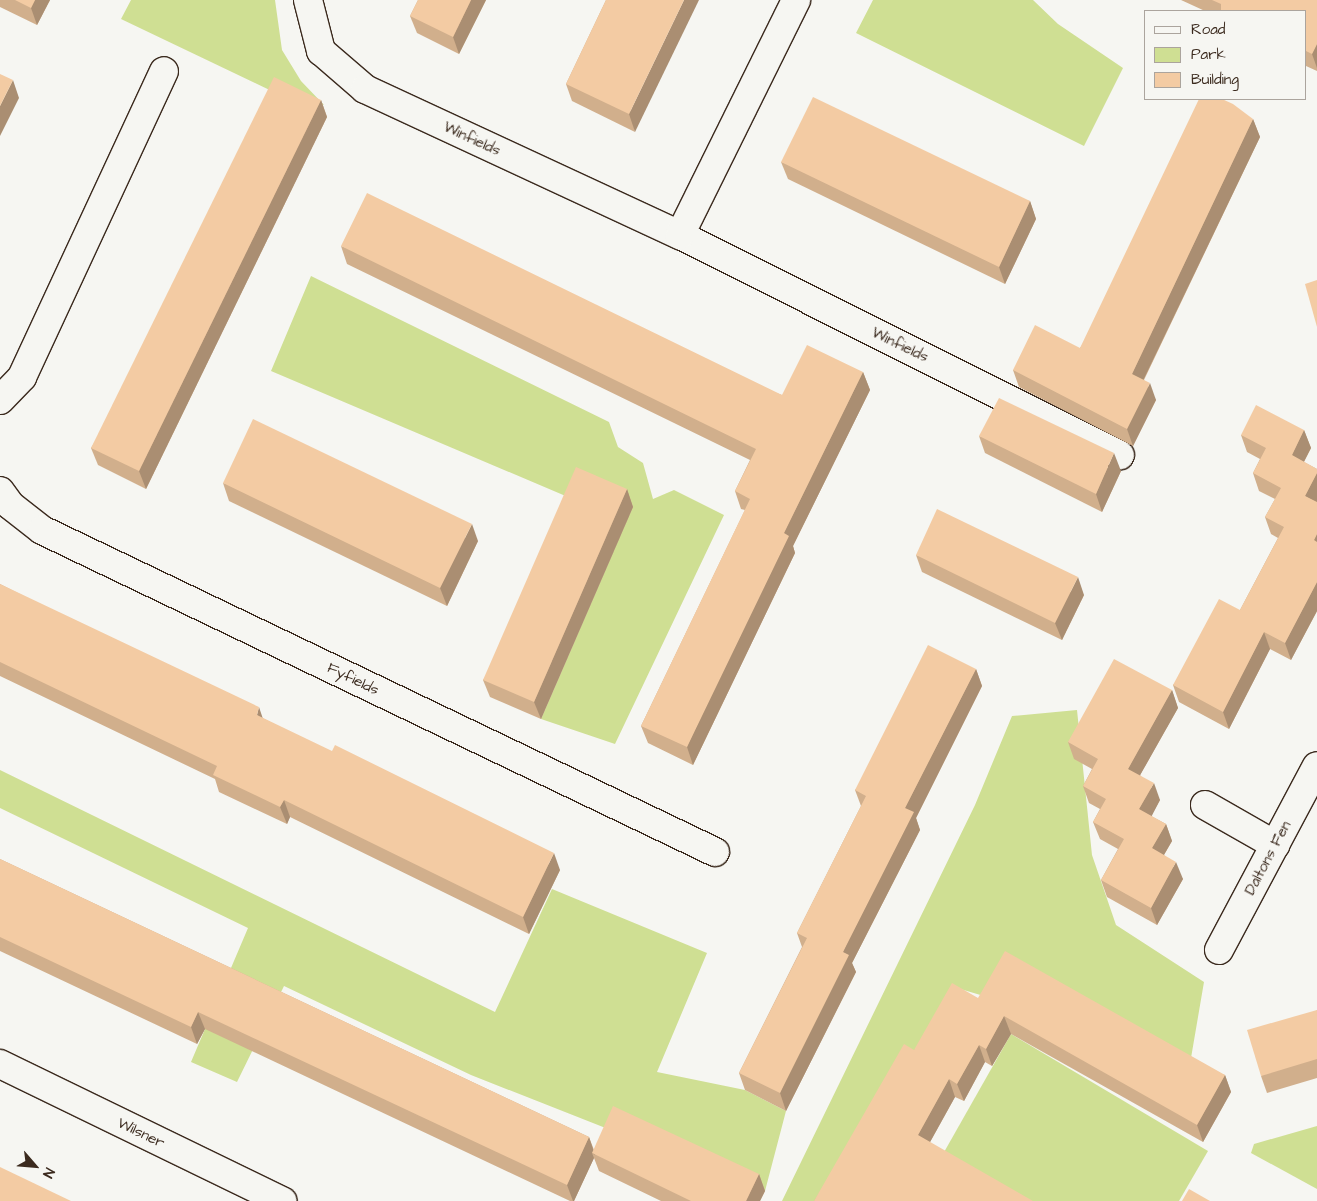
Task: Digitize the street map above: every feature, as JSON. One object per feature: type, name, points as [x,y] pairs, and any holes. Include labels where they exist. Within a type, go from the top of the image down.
[{"type":"street","name":"Winfields","points":[[308,0],[321,51],[365,89],[680,236],[1120,455]]},
{"type":"street","points":[[680,236],[796,0]]},
{"type":"street","points":[[0,400],[22,377],[164,71]]},
{"type":"street","name":"Fyfields","points":[[0,491],[10,505],[42,530],[715,852]]},
{"type":"street","name":"Daltons Fen","points":[[1219,950],[1317,766]]},
{"type":"street","points":[[1205,805],[1275,845]]},
{"type":"street","name":"Wilsner","points":[[0,1064],[282,1201]]},
{"type":"green space","points":[[131,0],[275,0],[282,50],[301,81],[324,105],[280,95],[121,19]]},
{"type":"green space","points":[[873,0],[1033,0],[1058,24],[1123,68],[1084,146],[856,33]]},
{"type":"green space","points":[[311,276],[609,422],[618,447],[643,463],[653,499],[674,490],[724,515],[615,744],[541,719],[633,506],[575,500],[271,371]]},
{"type":"green space","points":[[1077,710],[1092,855],[1116,925],[1204,982],[1191,1058],[957,988],[827,1201],[782,1201],[975,805],[1012,716]]},
{"type":"green space","points":[[0,770],[495,1012],[552,889],[707,953],[657,1072],[745,1090],[786,1111],[765,1191],[471,1075],[284,986],[237,1082],[191,1062],[248,928],[0,808]]},
{"type":"green space","points":[[1011,1034],[1208,1151],[1179,1201],[1009,1201],[939,1161]]},
{"type":"green space","points":[[1317,1126],[1317,1189],[1251,1153],[1254,1144]]},
{"type":"building","points":[[15,0],[35,0],[31,8]]},
{"type":"building","points":[[418,0],[471,0],[453,37],[410,16]]},
{"type":"building","points":[[606,0],[684,0],[629,114],[566,84]]},
{"type":"building","points":[[1212,0],[1317,0],[1317,44],[1312,54],[1307,52],[1307,10],[1221,10],[1221,4]]},
{"type":"building","points":[[0,74],[13,80],[0,106]]},
{"type":"building","points":[[274,77],[321,100],[139,471],[91,448]]},
{"type":"building","points":[[813,97],[1030,201],[999,267],[781,162]]},
{"type":"building","points":[[1199,100],[1224,100],[1233,104],[1253,119],[1132,374],[1150,383],[1127,429],[1013,370],[1035,325],[1080,348]]},
{"type":"building","points":[[367,193],[782,395],[807,345],[863,372],[784,533],[789,536],[687,747],[641,726],[750,499],[735,491],[756,449],[341,246]]},
{"type":"building","points":[[1317,280],[1317,327],[1305,284]]},
{"type":"building","points":[[999,398],[1114,453],[1096,494],[979,436]]},
{"type":"building","points":[[1256,405],[1304,430],[1292,455],[1317,469],[1317,473],[1305,496],[1317,502],[1317,534],[1314,540],[1317,542],[1317,582],[1285,643],[1264,632],[1223,712],[1173,685],[1219,599],[1240,610],[1284,527],[1265,517],[1281,488],[1253,473],[1266,448],[1241,435]]},
{"type":"building","points":[[253,419],[472,524],[440,588],[223,483]]},
{"type":"building","points":[[576,467],[627,489],[534,702],[483,680]]},
{"type":"building","points":[[937,509],[1078,577],[1055,623],[916,555]]},
{"type":"building","points":[[0,584],[259,707],[257,715],[332,751],[335,745],[554,853],[523,917],[284,800],[280,807],[213,775],[217,766],[0,662]]},
{"type":"building","points":[[928,645],[976,669],[905,808],[914,812],[843,952],[849,955],[780,1093],[739,1073],[807,938],[797,933],[866,796],[855,790]]},
{"type":"building","points":[[1114,659],[1172,690],[1128,769],[1154,783],[1139,809],[1166,824],[1152,848],[1176,862],[1151,908],[1101,880],[1124,839],[1093,822],[1106,799],[1083,786],[1098,759],[1068,742]]},
{"type":"building","points":[[0,859],[589,1137],[567,1185],[198,1012],[191,1027],[0,937]]},
{"type":"building","points":[[1005,951],[1225,1075],[1197,1125],[1004,1016],[986,1049],[979,1045],[957,1084],[949,1079],[918,1135],[1033,1201],[814,1201],[904,1044],[914,1050],[952,983],[978,998]]},
{"type":"building","points":[[1317,1010],[1317,1059],[1261,1076],[1247,1030]]},
{"type":"building","points":[[613,1106],[759,1174],[746,1201],[691,1201],[592,1153]]},
{"type":"building","points":[[0,1167],[71,1201],[0,1201]]},
{"type":"building","points":[[1189,1189],[1210,1201],[1182,1201]]}]
